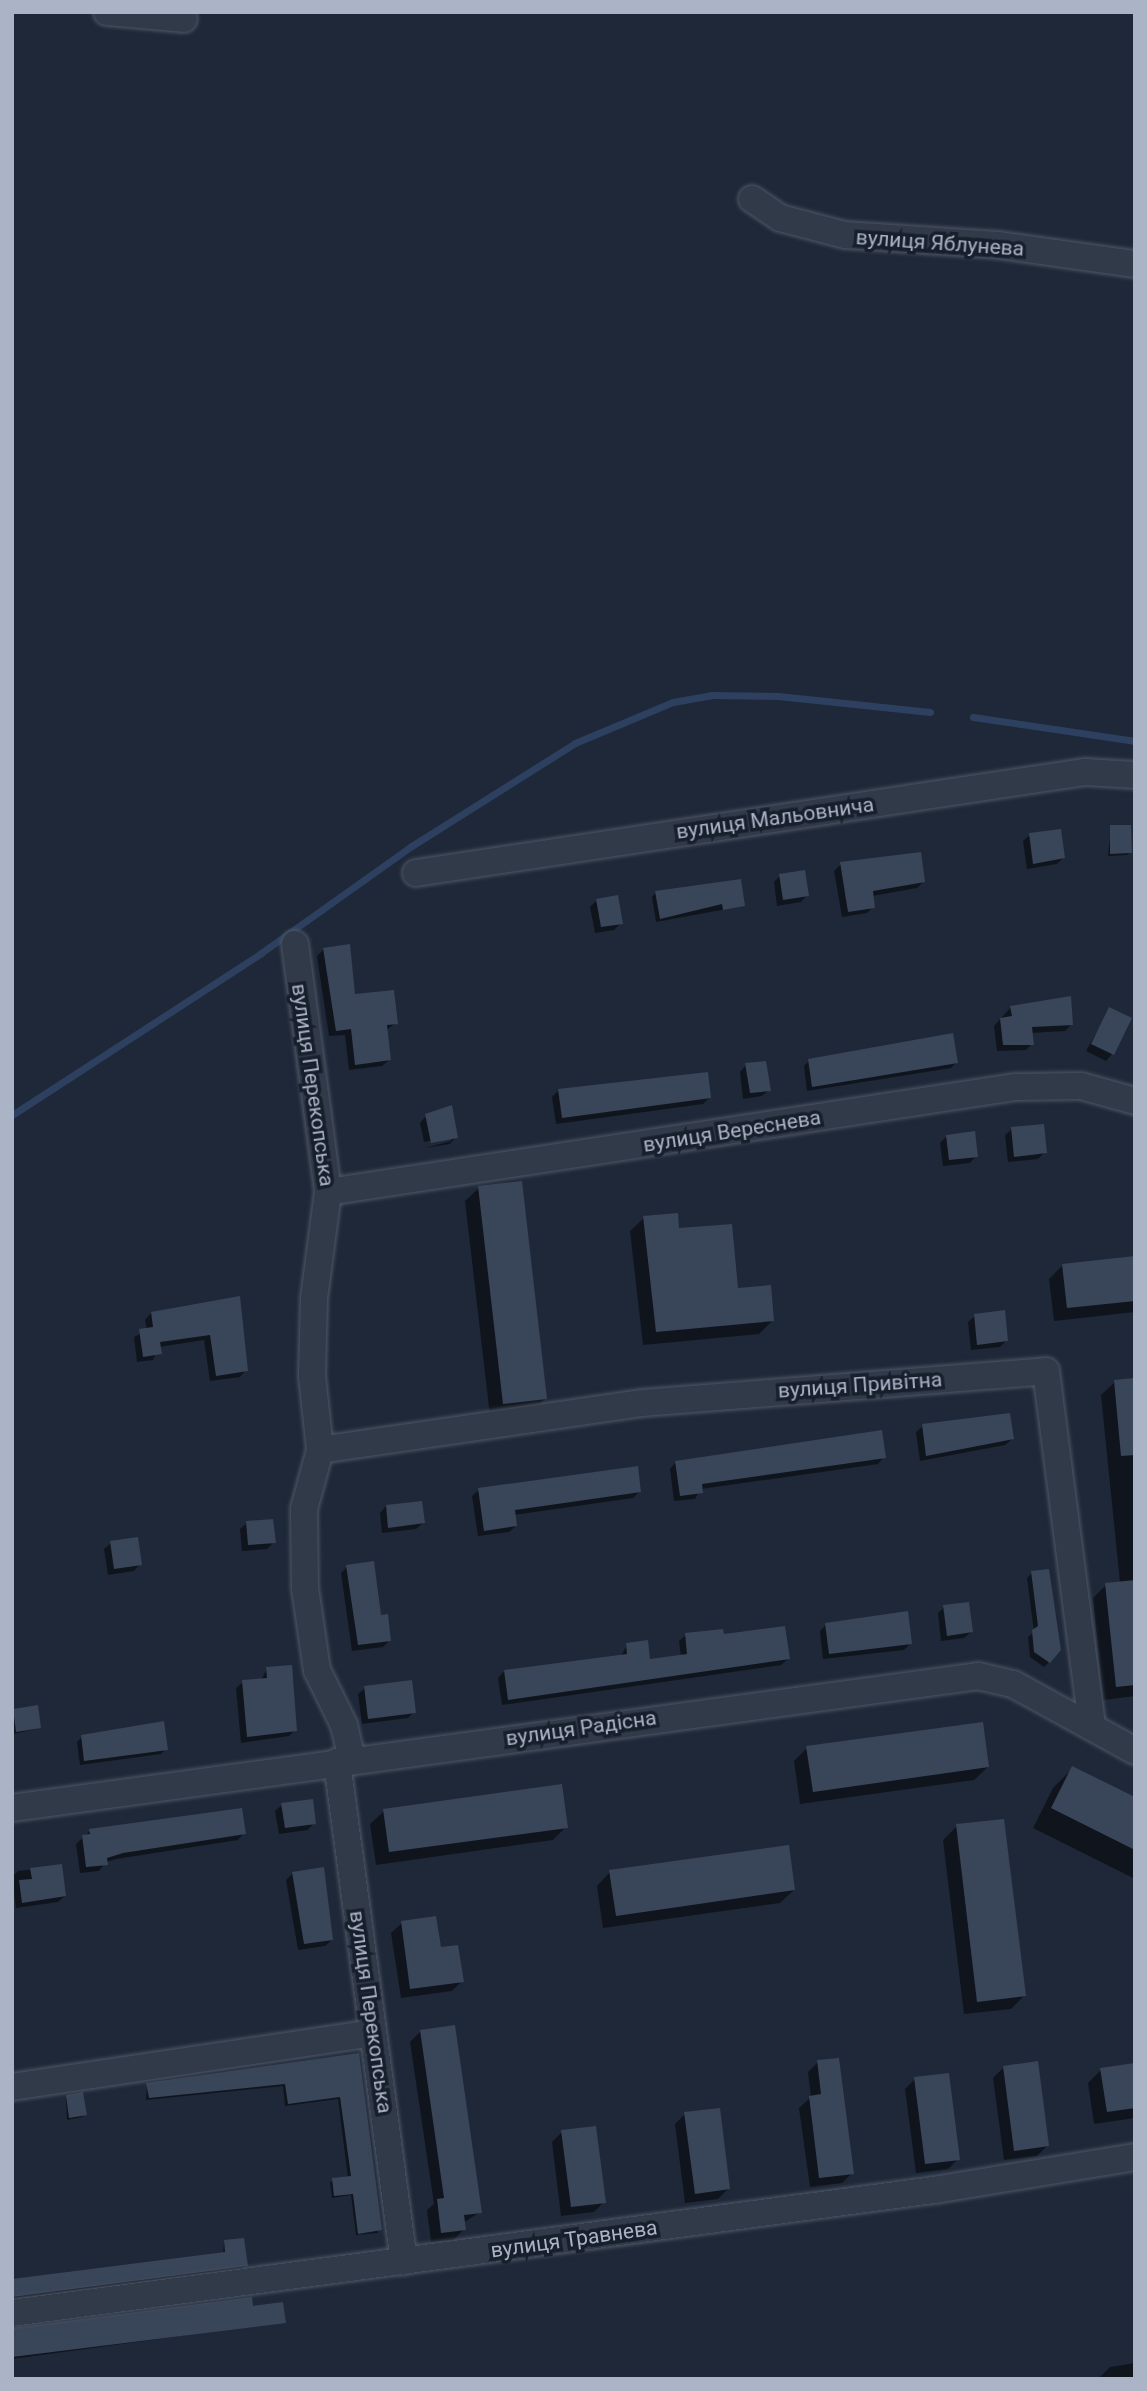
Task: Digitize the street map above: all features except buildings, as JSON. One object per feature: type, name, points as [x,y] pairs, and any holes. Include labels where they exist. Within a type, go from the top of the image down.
[{"type":"street","points":[[107,12],[184,19]]},
{"type":"street","name":"вулиця Яблунева","points":[[752,199],[780,218],[845,235],[998,245],[1135,264]]},
{"type":"street","name":"вулиця Мальовнича","points":[[416,873],[1085,772],[1135,775]]},
{"type":"street","name":"вулиця Перекопська","points":[[295,944],[328,1192],[314,1299],[312,1376],[320,1450],[304,1509],[305,1588],[317,1670],[344,1725],[345,1761],[373,2033],[404,2262]]},
{"type":"street","name":"вулиця Вереснева","points":[[328,1192],[1016,1087],[1081,1086],[1135,1101]]},
{"type":"street","name":"вулиця Привітна","points":[[320,1450],[642,1403],[1046,1371],[1092,1727]]},
{"type":"street","name":"вулиця Радісна","points":[[12,1808],[978,1676],[1013,1684],[1135,1751]]},
{"type":"street","points":[[12,2087],[373,2033]]},
{"type":"street","name":"вулиця Травнева","points":[[12,2313],[934,2190],[1135,2157]]},
{"type":"waterway","points":[[12,1115],[261,953],[410,847],[575,743],[673,702],[712,695],[778,696],[930,712]]},
{"type":"waterway","points":[[973,717],[1135,741]]}]
